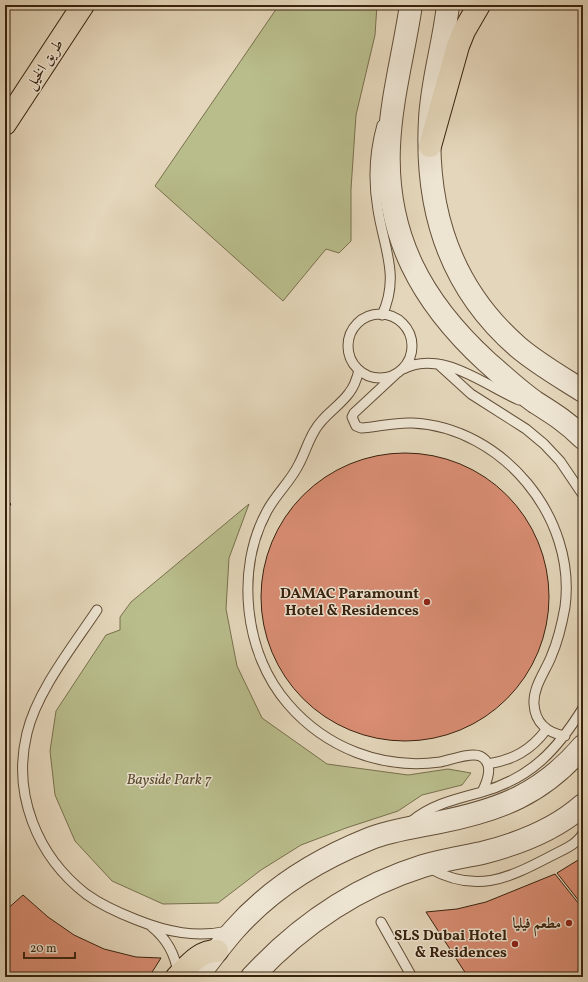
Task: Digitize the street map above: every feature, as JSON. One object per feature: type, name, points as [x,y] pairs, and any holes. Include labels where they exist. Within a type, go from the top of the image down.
[{"type":"highway","name":"طريق الخيل","points":[[5,124],[83,5]]},
{"type":"highway","points":[[430,146],[458,46],[471,17],[479,5]]},
{"type":"highway","points":[[184,976],[198,956],[211,952],[217,952]]},
{"type":"street","points":[[411,5],[395,97],[389,145],[391,194],[402,241],[422,286],[450,326],[467,344],[512,384],[535,402],[561,417],[583,438]]},
{"type":"street","points":[[448,5],[433,90],[430,146],[436,212],[443,237],[466,286],[494,323],[518,346],[539,363],[583,391]]},
{"type":"street","points":[[217,952],[235,929],[284,885],[312,867],[371,838],[404,829],[476,814],[509,803],[542,785],[569,762],[574,741]]},
{"type":"street","points":[[252,977],[293,936],[342,902],[389,878],[424,866],[482,853],[517,842],[549,828],[583,804]]},
{"type":"lane","points":[[382,315],[387,303],[391,277],[378,208],[375,152],[382,124],[395,97]]},
{"type":"lane","points":[[561,417],[500,392],[464,372],[438,364],[427,362],[413,364],[399,372],[377,378],[364,374],[359,370],[348,352],[348,345],[352,331],[368,317],[382,315],[400,322],[409,332],[411,339],[410,359],[399,372],[354,413],[352,417],[356,426],[361,428],[412,423],[439,427],[464,435],[488,448],[509,463],[528,482],[543,504],[555,528],[562,553],[565,573],[565,606],[560,632],[551,657],[536,689],[534,698],[536,715],[546,730],[574,741]]},
{"type":"lane","points":[[438,364],[471,394],[526,429],[544,444],[560,460],[583,494]]},
{"type":"lane","points":[[359,370],[350,393],[315,429],[299,465],[278,493],[258,532],[248,575],[250,618],[263,661],[273,683],[287,703],[300,717],[323,736],[345,748],[368,757],[392,762],[416,764],[440,762],[474,755],[485,759],[488,764],[487,779],[482,792]]},
{"type":"lane","points":[[97,610],[42,695],[27,733],[24,753],[25,793],[36,832],[45,850],[71,882],[87,895],[104,905],[149,925],[183,933],[218,933],[235,929]]},
{"type":"lane","points":[[574,741],[583,708]]},
{"type":"lane","points":[[488,764],[500,762],[521,754],[546,730]]},
{"type":"lane","points":[[404,829],[417,817],[432,808],[509,782],[534,767],[556,748],[574,741]]},
{"type":"lane","points":[[424,866],[449,878],[467,882],[494,881],[525,870],[572,846],[580,839],[583,833]]},
{"type":"lane","points":[[381,922],[412,977]]},
{"type":"lane","points":[[149,925],[169,946],[177,965],[184,976]]},
{"type":"green space","points":[[279,5],[377,5],[375,35],[356,115],[351,189],[351,241],[339,253],[326,249],[283,301],[155,186]]},
{"type":"green space","name":"Bayside Park 7","points":[[249,504],[229,558],[226,609],[237,666],[262,718],[327,764],[408,775],[448,769],[471,773],[462,785],[422,795],[398,811],[301,845],[261,870],[218,903],[163,904],[112,881],[75,841],[55,795],[50,751],[56,711],[106,635],[120,630],[120,617],[131,602]]},
{"type":"building","points":[[405,453],[433,456],[460,464],[473,470],[496,486],[516,506],[532,529],[538,542],[546,569],[549,597],[546,625],[538,652],[532,665],[516,688],[496,708],[473,724],[460,730],[433,738],[405,741],[377,738],[350,730],[337,724],[314,708],[294,688],[278,665],[272,652],[264,625],[261,597],[264,569],[272,542],[278,529],[294,506],[314,486],[337,470],[350,464],[377,456]]},
{"type":"building","points":[[5,499],[11,504],[5,512]]},
{"type":"building","points":[[583,857],[583,906],[557,873]]},
{"type":"building","name":"SLS Dubai Hotel & Residences","points":[[555,874],[583,909],[583,977],[468,977],[426,912],[457,909],[486,902]]},
{"type":"building","points":[[23,895],[48,917],[74,935],[104,949],[136,957],[161,958],[149,977],[5,977],[5,911]]},
{"type":"place","name":"DAMAC Paramount Hotel & Residences","points":[[427,602]]},
{"type":"place","name":"مطعم فيليا","points":[[569,923]]},
{"type":"place","name":"SLS Dubai Hotel & Residences","points":[[515,944]]}]
